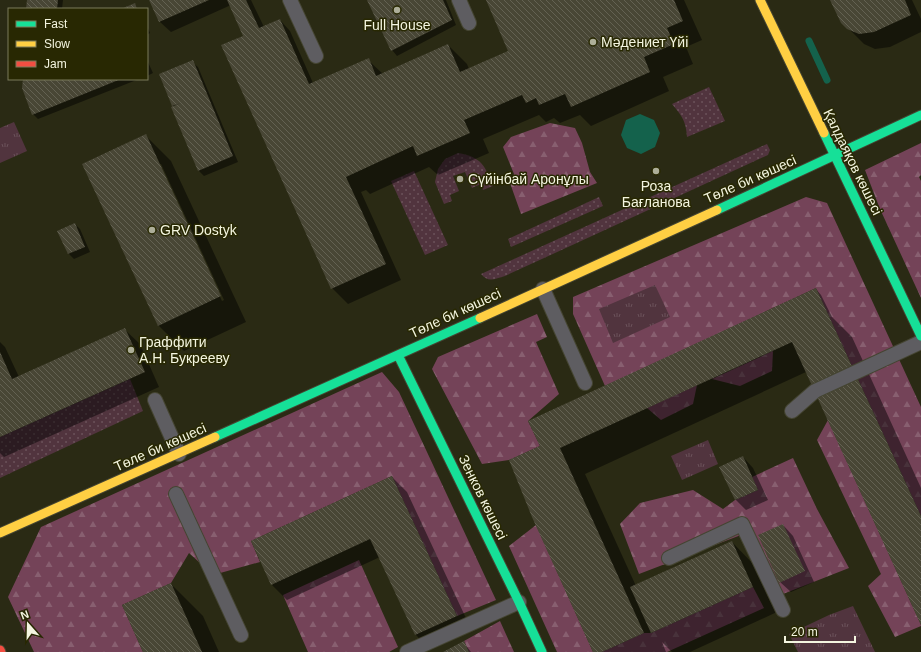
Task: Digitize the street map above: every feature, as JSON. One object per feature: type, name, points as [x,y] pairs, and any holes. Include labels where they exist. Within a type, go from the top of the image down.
[{"type":"main road","name":"Қалдаяқов көшесі","points":[[760,0],[921,336]]},
{"type":"main road","name":"Төле би көшесі","points":[[0,533],[398,355],[921,116]]},
{"type":"main road","name":"Зенков көшесі","points":[[398,355],[542,652]]},
{"type":"lane","points":[[290,0],[316,56]]},
{"type":"lane","points":[[459,0],[469,23]]},
{"type":"lane","points":[[543,289],[585,383]]},
{"type":"lane","points":[[792,411],[815,391],[921,342]]},
{"type":"lane","points":[[155,400],[179,454]]},
{"type":"lane","points":[[176,494],[241,635]]},
{"type":"lane","points":[[669,558],[742,524],[784,610]]},
{"type":"lane","points":[[407,652],[519,602]]},
{"type":"green space","points":[[709,87],[725,121],[687,137],[683,119],[672,104]]},
{"type":"green space","points":[[14,122],[27,151],[0,163],[0,128]]},
{"type":"green space","points":[[550,123],[575,128],[582,143],[590,172],[597,183],[521,214],[510,183],[514,174],[503,147],[511,137]]},
{"type":"green space","points":[[921,143],[921,175],[919,177],[921,181],[921,298],[880,209],[865,170]]},
{"type":"green space","points":[[767,144],[770,150],[768,155],[505,276],[495,279],[486,279],[481,274]]},
{"type":"green space","points":[[458,153],[478,160],[488,173],[493,186],[483,190],[481,184],[472,188],[465,172],[453,176],[459,191],[450,195],[452,201],[444,204],[435,182],[438,169],[445,159]]},
{"type":"green space","points":[[414,171],[448,245],[425,255],[391,181]]},
{"type":"green space","points":[[599,197],[603,206],[511,247],[508,239]]},
{"type":"green space","points":[[806,197],[827,203],[921,407],[921,516],[816,288],[605,386],[573,314],[573,297]]},
{"type":"green space","points":[[655,285],[670,317],[613,343],[599,309]]},
{"type":"green space","points":[[537,314],[547,337],[536,342],[559,394],[528,421],[540,446],[509,460],[482,464],[432,369],[438,357]]},
{"type":"green space","points":[[773,351],[772,371],[740,386],[712,379]]},
{"type":"green space","points":[[382,372],[399,392],[496,600],[457,616],[392,476],[251,541],[260,562],[213,575],[189,553],[171,583],[122,605],[143,652],[34,652],[8,597],[41,527]]},
{"type":"green space","points":[[130,379],[143,411],[0,478],[0,437]]},
{"type":"green space","points":[[697,385],[693,404],[661,420],[647,408]]},
{"type":"green space","points":[[828,420],[921,625],[895,637],[868,586],[881,574],[817,440]]},
{"type":"green space","points":[[708,440],[718,464],[682,480],[671,456]]},
{"type":"green space","points":[[793,458],[817,509],[849,568],[783,594],[768,590],[741,535],[639,574],[620,524],[640,503],[693,490],[723,509],[735,500],[758,490],[752,477]]},
{"type":"green space","points":[[536,525],[593,652],[557,652],[509,546]]},
{"type":"green space","points":[[359,560],[398,647],[389,652],[308,652],[283,595]]},
{"type":"green space","points":[[753,587],[764,608],[667,652],[602,652],[644,633],[651,633]]},
{"type":"green space","points":[[853,606],[875,652],[798,652],[789,634],[829,615]]},
{"type":"green space","points":[[500,621],[514,652],[469,652],[464,641]]},
{"type":"shaded area","points":[[640,114],[654,120],[660,133],[655,147],[641,154],[627,148],[621,135],[626,120]]},
{"type":"building","points":[[27,0],[58,0],[57,8],[26,8]]},
{"type":"building","points":[[149,0],[209,0],[159,22]]},
{"type":"building","points":[[227,0],[246,0],[259,28],[280,19],[309,84],[369,58],[376,76],[448,44],[460,72],[508,51],[486,0],[674,0],[683,21],[667,28],[674,44],[644,57],[650,72],[571,107],[565,94],[539,105],[536,98],[526,103],[522,95],[464,120],[470,133],[417,156],[413,146],[346,177],[386,264],[331,289],[221,45],[243,36]]},
{"type":"building","points":[[367,0],[443,0],[452,20],[391,51]]},
{"type":"building","points":[[830,0],[905,0],[911,15],[874,32],[859,34],[847,29],[841,23]]},
{"type":"building","points":[[135,3],[137,8],[123,8]]},
{"type":"building","points":[[193,60],[233,156],[198,171],[171,107],[181,103],[172,106],[159,74]]},
{"type":"building","points":[[23,80],[119,80],[32,115],[22,88]]},
{"type":"building","name":"GRV Dostyk","points":[[146,134],[221,296],[158,326],[82,164]]},
{"type":"building","points":[[75,223],[85,247],[68,254],[57,231]]},
{"type":"building","points":[[816,288],[921,516],[921,625],[792,342],[560,448],[644,633],[602,652],[593,652],[532,517],[509,460],[540,446],[528,421]]},
{"type":"building","points":[[125,328],[145,372],[0,437],[0,352],[12,379]]},
{"type":"building","points":[[743,456],[758,490],[735,500],[719,467]]},
{"type":"building","points":[[392,476],[457,616],[415,635],[370,539],[271,585],[251,541]]},
{"type":"building","points":[[783,524],[805,571],[779,583],[758,535]]},
{"type":"building","points":[[732,541],[753,587],[651,633],[630,587]]},
{"type":"building","points":[[171,583],[202,652],[143,652],[122,605]]},
{"type":"building","points":[[464,641],[469,652],[443,652]]},
{"type":"waterway","points":[[809,41],[827,80]]},
{"type":"traffic: fast","points":[[717,210],[921,115]]},
{"type":"traffic: fast","points":[[824,133],[921,336]]},
{"type":"traffic: fast","points":[[215,437],[480,318]]},
{"type":"traffic: fast","points":[[398,355],[542,652]]},
{"type":"traffic: slow","points":[[760,0],[824,133]]},
{"type":"traffic: slow","points":[[480,318],[717,210]]},
{"type":"traffic: slow","points":[[0,533],[215,437]]},
{"type":"place","name":"Full House","points":[[397,10]]},
{"type":"place","name":"Мәдениет Үйі","points":[[593,42]]},
{"type":"place","name":"Роза Бағланова","points":[[656,171]]},
{"type":"place","name":"Сүйінбай Аронұлы","points":[[460,179]]},
{"type":"place","name":"GRV Dostyk","points":[[152,230]]},
{"type":"place","name":"Граффити А.Н. Букрееву","points":[[131,350]]}]
